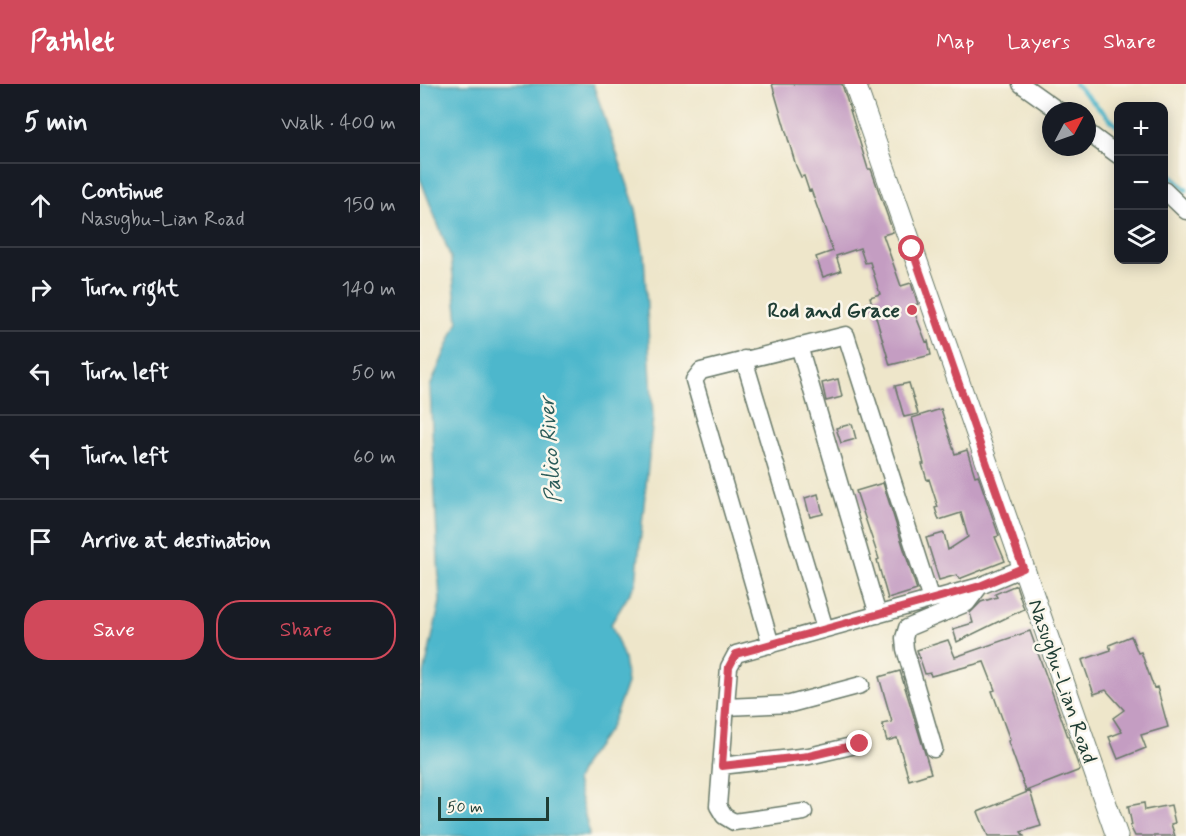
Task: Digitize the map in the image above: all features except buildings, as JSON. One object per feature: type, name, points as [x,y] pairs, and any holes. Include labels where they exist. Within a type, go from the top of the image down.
[{"type":"main road","name":"Nasugbu-Lian Road","points":[[855,84],[1117,836]]},
{"type":"street","points":[[1021,84],[1046,102]]},
{"type":"street","points":[[1096,138],[1114,151]]},
{"type":"street","points":[[1168,194],[1186,211]]},
{"type":"street","points":[[771,645],[694,380],[701,371],[846,335],[931,600]]},
{"type":"street","points":[[799,346],[878,615]]},
{"type":"street","points":[[744,359],[825,630]]},
{"type":"street","points":[[804,812],[734,822],[724,816],[718,806],[729,667],[736,654],[980,586],[1023,568]]},
{"type":"street","points":[[934,749],[905,649],[904,638],[907,628],[967,603],[980,586]]},
{"type":"street","points":[[726,707],[790,704],[861,685]]},
{"type":"street","points":[[722,766],[809,756],[860,744]]},
{"type":"water","name":"Palico River","points":[[420,84],[593,84],[636,209],[644,255],[653,417],[636,583],[611,624],[624,658],[627,684],[610,728],[583,765],[576,781],[589,836],[420,836],[420,692],[440,602],[430,387],[458,321],[451,258],[420,178]]},
{"type":"waterway","points":[[1075,84],[1114,123]]},
{"type":"waterway","points":[[1168,173],[1186,190]]},
{"type":"place","name":"Rod and Grace","points":[[912,310]]},
{"type":"route","points":[[860,744],[809,756],[722,766],[729,667],[736,654],[980,586],[1023,568],[912,249]]}]
